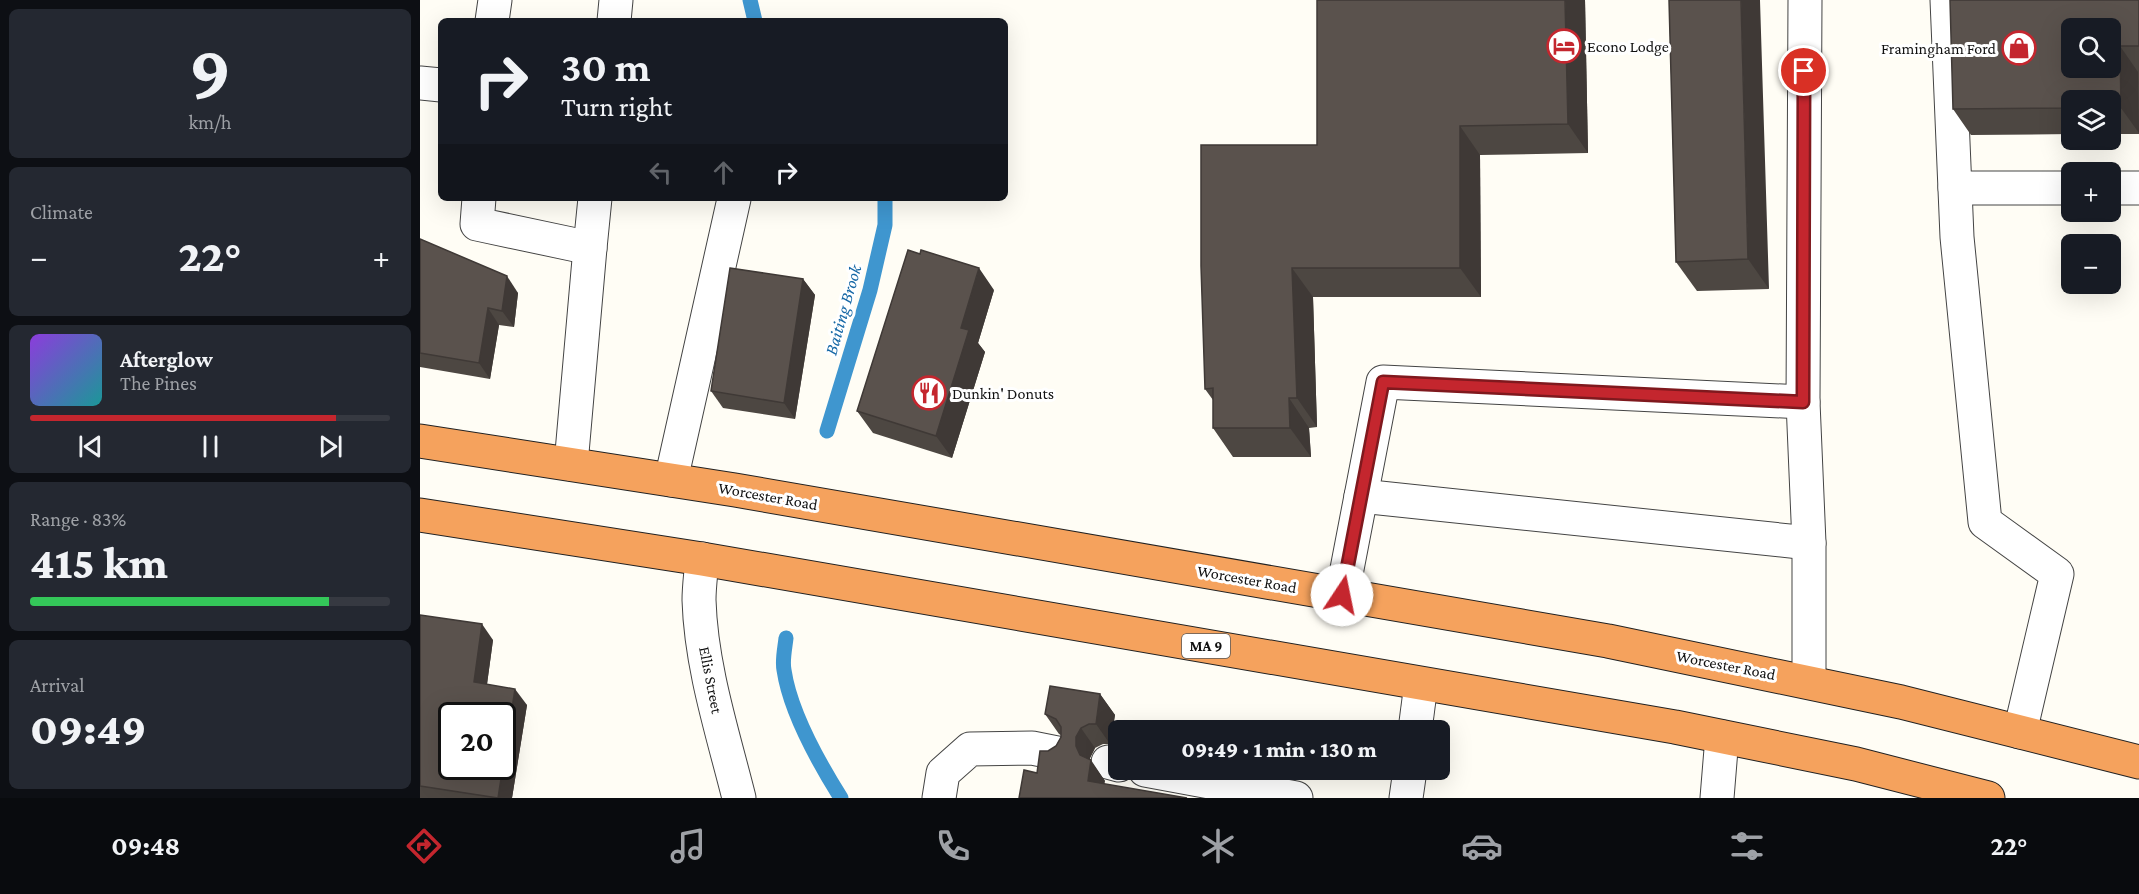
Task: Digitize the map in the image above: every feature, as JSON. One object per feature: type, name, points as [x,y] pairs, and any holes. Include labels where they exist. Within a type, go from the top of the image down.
[{"type":"highway","name":"Worcester Road","points":[[420,441],[671,480],[1608,641],[1901,702],[2139,762]]},
{"type":"highway","name":"MA 9","points":[[420,515],[702,559],[1675,727],[1856,764],[1988,798]]},
{"type":"street","points":[[492,18],[495,0]]},
{"type":"street","points":[[614,18],[616,0]]},
{"type":"street","points":[[1805,0],[1803,402],[1809,543],[1809,682]]},
{"type":"street","points":[[1947,0],[1958,249],[1985,522],[2057,574],[2020,732]]},
{"type":"street","points":[[420,83],[438,85]]},
{"type":"street","points":[[1955,188],[2061,188]]},
{"type":"street","points":[[2121,188],[2139,188]]},
{"type":"street","points":[[478,201],[477,224],[590,248]]},
{"type":"street","points":[[571,464],[595,201]]},
{"type":"street","points":[[671,480],[734,201]]},
{"type":"street","points":[[1342,595],[1383,382],[1803,402]]},
{"type":"street","points":[[1361,496],[1809,543]]},
{"type":"street","name":"Ellis Street","points":[[702,559],[699,600],[704,645],[712,689],[739,798]]},
{"type":"street","points":[[1416,720],[1421,684]]},
{"type":"street","points":[[1718,798],[1722,737]]},
{"type":"street","points":[[939,798],[943,773],[970,749],[1032,748],[1057,753]]},
{"type":"street","points":[[1199,780],[1296,798]]},
{"type":"street","points":[[1406,798],[1409,780]]},
{"type":"building","points":[[1317,0],[1565,0],[1568,124],[1460,126],[1460,268],[1292,268],[1297,398],[1289,398],[1290,428],[1213,428],[1213,388],[1205,389],[1201,266],[1201,145],[1317,145]]},
{"type":"building","points":[[1669,0],[1741,0],[1748,259],[1676,262]]},
{"type":"building","name":"Framingham Ford","points":[[1950,0],[2139,0],[2139,46],[2121,46],[2121,18],[2061,18],[2061,78],[2121,78],[2121,90],[2061,90],[2061,108],[1953,109]]},
{"type":"building","points":[[420,239],[507,276],[502,311],[488,308],[479,363],[420,353]]},
{"type":"building","name":"Dunkin' Donuts","points":[[908,250],[920,254],[921,250],[979,268],[961,328],[969,330],[936,436],[857,411]]},
{"type":"building","points":[[730,268],[803,279],[784,403],[711,391]]},
{"type":"building","points":[[420,615],[482,624],[474,682],[515,689],[513,702],[438,702],[438,780],[501,780],[498,798],[420,786]]},
{"type":"building","points":[[1050,686],[1100,694],[1096,724],[1089,724],[1081,728],[1076,737],[1076,746],[1080,755],[1091,760],[1088,781],[1187,798],[1019,798],[1024,770],[1037,773],[1040,751],[1048,751],[1056,746],[1061,737],[1061,727],[1056,719],[1045,714]]},
{"type":"waterway","name":"Baiting Brook","points":[[750,0],[754,18]]},
{"type":"waterway","name":"Baiting Brook","points":[[827,431],[870,290],[885,225],[885,201]]},
{"type":"waterway","name":"Baiting Brook","points":[[786,638],[783,666],[792,702],[815,753],[841,798]]},
{"type":"place","name":"Econo Lodge","points":[[1564,46]]},
{"type":"place","name":"Framingham Ford","points":[[2019,48]]},
{"type":"place","name":"Dunkin' Donuts","points":[[929,393]]},
{"type":"route","points":[[1342,595],[1383,382],[1803,402],[1804,71]]}]
